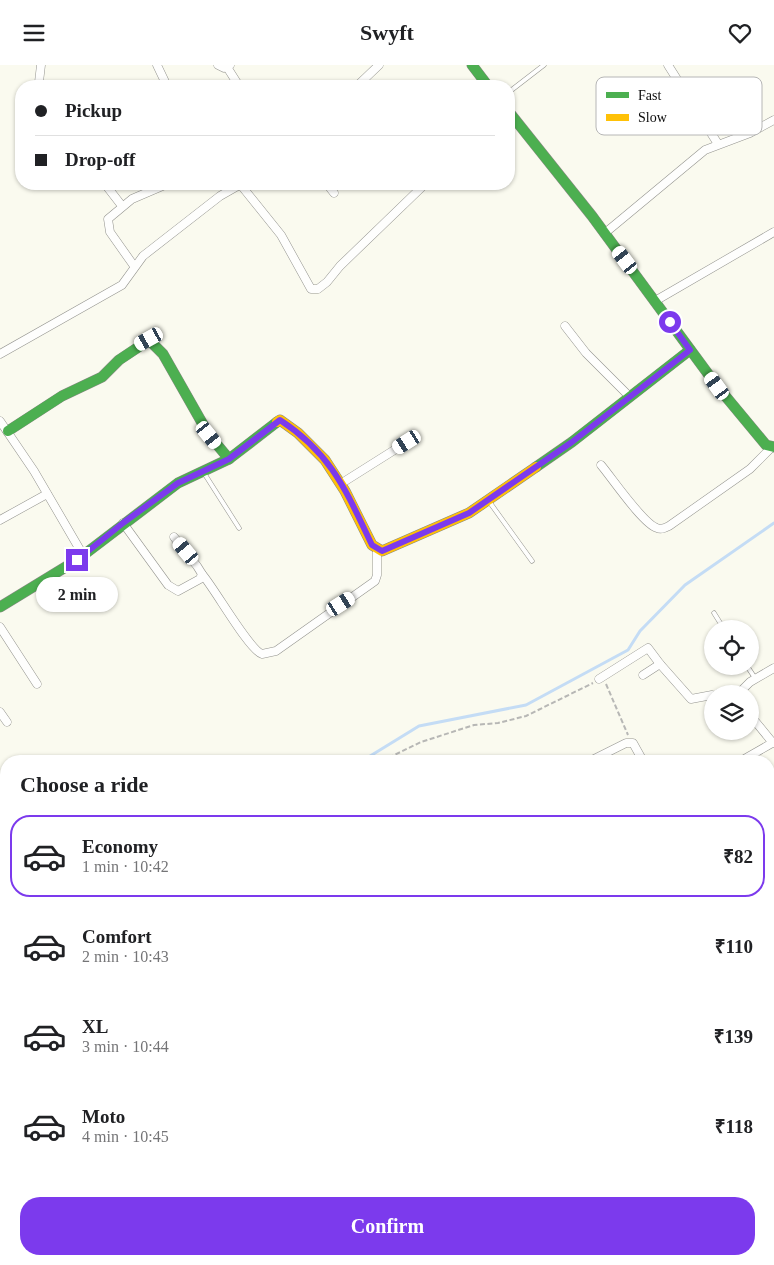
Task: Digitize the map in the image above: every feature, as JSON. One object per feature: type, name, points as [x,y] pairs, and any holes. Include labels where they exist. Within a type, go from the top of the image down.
[{"type":"street","points":[[39,80],[41,65]]},
{"type":"street","points":[[157,65],[164,80]]},
{"type":"street","points":[[218,65],[224,68],[229,66],[236,80]]},
{"type":"street","points":[[362,80],[379,65]]},
{"type":"street","points":[[472,65],[483,80]]},
{"type":"street","points":[[668,65],[676,77]]},
{"type":"street","points":[[515,120],[604,233],[717,386],[772,448],[750,469],[669,527],[661,529],[656,528],[642,516],[602,465]]},
{"type":"street","points":[[762,126],[774,120]]},
{"type":"street","points":[[713,135],[718,143]]},
{"type":"street","points":[[604,233],[705,150],[718,143],[744,135]]},
{"type":"street","points":[[109,190],[122,207]]},
{"type":"street","points":[[134,266],[110,232],[108,219],[141,193],[150,190]]},
{"type":"street","points":[[0,354],[122,285],[134,266],[175,230],[229,190]]},
{"type":"street","points":[[245,190],[281,235],[311,289],[318,289],[418,190]]},
{"type":"street","points":[[655,301],[774,232]]},
{"type":"street","points":[[565,326],[586,353],[630,397]]},
{"type":"street","points":[[8,431],[62,396],[97,380],[119,360],[149,339],[153,340],[163,353],[209,435],[229,459]]},
{"type":"street","points":[[0,607],[83,555],[178,483],[229,459],[280,420],[304,436],[330,466],[342,483],[372,545],[382,551],[469,513],[572,442],[690,350]]},
{"type":"street","points":[[0,421],[8,431],[83,555]]},
{"type":"street","points":[[342,483],[407,442]]},
{"type":"street","points":[[0,520],[47,494]]},
{"type":"street","points":[[123,523],[173,589],[178,591],[185,588],[200,579],[202,574]]},
{"type":"street","points":[[174,537],[217,593],[252,647],[262,654],[276,651],[375,581],[377,575],[377,548]]},
{"type":"street","points":[[0,627],[37,684]]},
{"type":"street","points":[[599,679],[648,648],[692,699],[704,698]]},
{"type":"street","points":[[643,675],[660,664]]},
{"type":"street","points":[[748,685],[755,678],[774,668]]},
{"type":"street","points":[[0,711],[7,722]]},
{"type":"street","points":[[752,755],[773,743],[759,726]]},
{"type":"street","points":[[602,755],[626,743],[633,743],[640,755]]},
{"type":"street","points":[[746,1265],[771,1265]]},
{"type":"lane","points":[[515,87],[544,65]]},
{"type":"lane","points":[[203,471],[239,528]]},
{"type":"lane","points":[[488,500],[532,561]]},
{"type":"lane","points":[[714,613],[718,620]]},
{"type":"path","points":[[394,755],[420,742],[474,725],[498,723],[526,716],[599,679],[605,682],[620,720],[633,743]]},
{"type":"waterway","points":[[372,755],[419,726],[526,705],[628,650],[640,631],[685,585],[774,523]]},
{"type":"traffic: fast","points":[[472,65],[483,80]]},
{"type":"traffic: fast","points":[[515,120],[592,216],[717,386],[766,445],[774,447]]},
{"type":"traffic: fast","points":[[8,431],[62,396],[102,377],[119,360],[149,340],[163,354],[209,435],[229,459]]},
{"type":"traffic: fast","points":[[536,467],[572,442],[690,350]]},
{"type":"traffic: fast","points":[[0,607],[77,560],[178,483],[229,459],[277,422]]},
{"type":"traffic: slow","points":[[277,422],[280,420],[298,433],[325,460],[345,491],[372,545],[382,551],[469,513],[536,467]]},
{"type":"route","points":[[77,560],[123,523],[178,483],[229,459],[268,427],[280,420],[304,436],[330,466],[342,483],[372,545],[382,551],[469,513],[572,442],[690,350],[670,322]]}]
